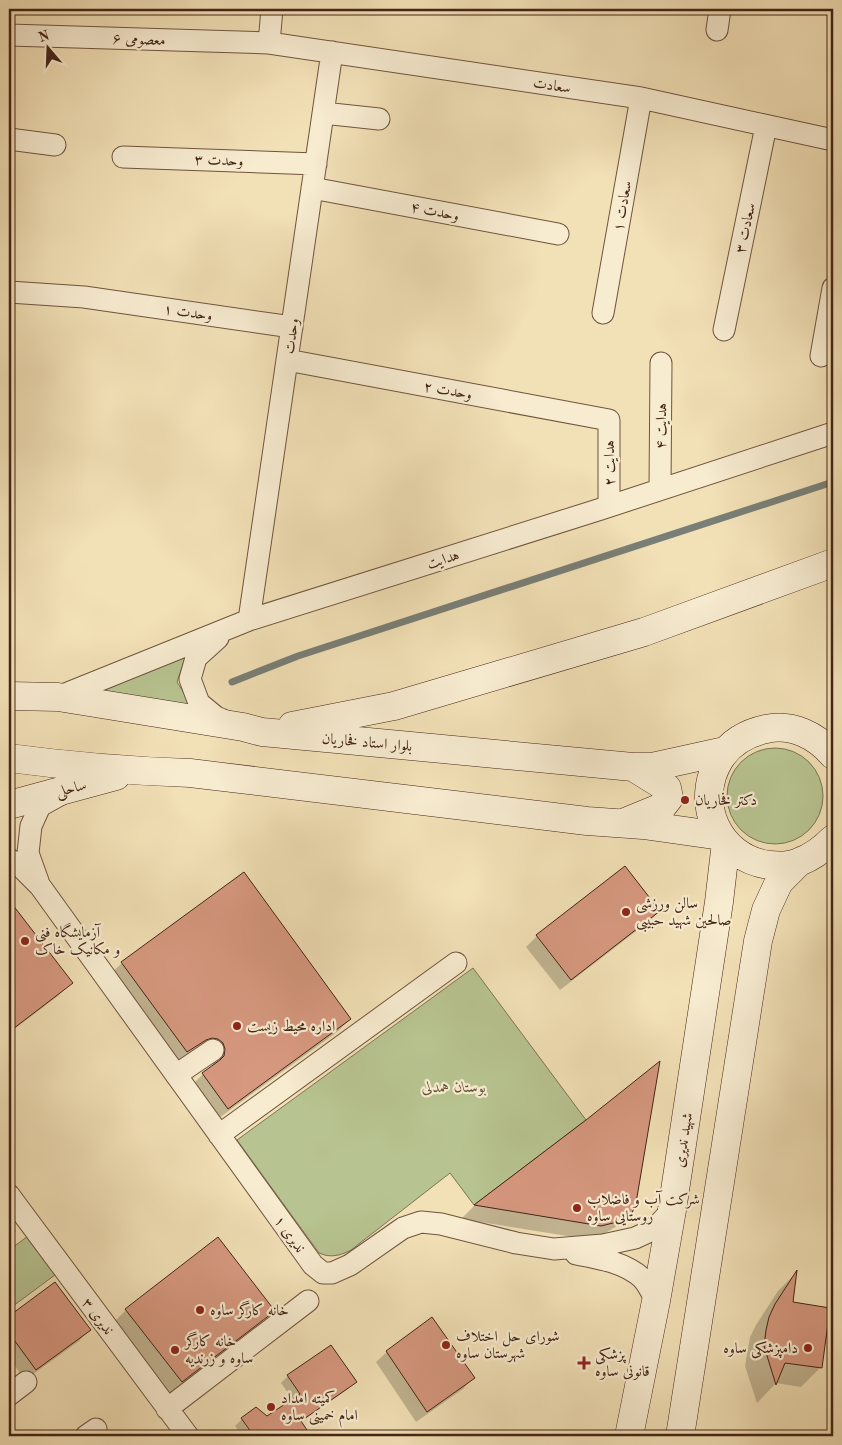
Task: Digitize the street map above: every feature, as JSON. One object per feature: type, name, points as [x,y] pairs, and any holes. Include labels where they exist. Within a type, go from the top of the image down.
[{"type":"street","points":[[269,43],[272,9]]},
{"type":"street","points":[[717,30],[720,9]]},
{"type":"street","name":"معصومی ۶","points":[[9,35],[269,43]]},
{"type":"street","name":"سعادت","points":[[269,43],[641,98],[833,140]]},
{"type":"street","name":"وحدت","points":[[239,624],[287,360],[332,52]]},
{"type":"street","name":"سعادت ۱","points":[[603,313],[641,98]]},
{"type":"street","points":[[323,113],[379,119]]},
{"type":"street","name":"سعادت ۳","points":[[724,330],[766,126]]},
{"type":"street","points":[[9,139],[55,145]]},
{"type":"street","name":"وحدت ۳","points":[[123,157],[316,164]]},
{"type":"street","name":"وحدت ۴","points":[[312,188],[558,234]]},
{"type":"street","points":[[821,356],[833,288]]},
{"type":"street","name":"وحدت ۱","points":[[9,292],[84,297],[292,327]]},
{"type":"street","name":"وحدت ۲","points":[[287,360],[609,420]]},
{"type":"street","name":"هدایت ۴","points":[[660,489],[661,362]]},
{"type":"street","name":"هدایت ۲","points":[[609,420],[609,506]]},
{"type":"street","name":"هدایت","points":[[58,697],[239,624],[833,433]]},
{"type":"street","points":[[239,624],[196,658],[190,679],[199,703],[216,717],[253,729],[394,706],[644,632],[833,563]]},
{"type":"street","name":"بلوار استاد فخاریان","points":[[9,696],[58,697],[253,729],[633,767],[652,767],[726,751]]},
{"type":"street","points":[[821,852],[778,866],[759,864],[740,855],[723,839],[711,816],[708,793],[713,770],[726,751],[739,739],[756,731],[774,727],[792,728],[809,735],[824,745],[833,755]]},
{"type":"street","points":[[9,758],[133,771],[190,773],[587,821],[690,831],[723,839]]},
{"type":"street","points":[[622,824],[662,807],[669,798],[667,788],[633,767]]},
{"type":"street","name":"ساحلی","points":[[9,805],[133,771]]},
{"type":"street","points":[[40,886],[28,853],[31,826],[40,806],[79,786]]},
{"type":"street","name":"شهید ندیری","points":[[629,1436],[672,1210],[719,902],[723,839]]},
{"type":"street","points":[[680,1436],[758,941],[766,910],[779,882],[821,852]]},
{"type":"street","points":[[9,859],[20,866],[40,886]]},
{"type":"street","name":"ندیری ۱","points":[[40,886],[313,1265],[323,1273],[332,1273],[350,1265],[403,1228],[421,1222],[441,1224],[516,1243],[554,1249],[603,1245],[635,1238],[659,1224],[672,1210]]},
{"type":"street","points":[[219,1135],[456,963]]},
{"type":"street","points":[[176,1075],[214,1050]]},
{"type":"street","name":"ندیری ۳","points":[[9,1195],[188,1436]]},
{"type":"street","points":[[554,1249],[603,1259],[633,1271],[643,1279],[656,1301]]},
{"type":"street","points":[[167,1409],[308,1301]]},
{"type":"street","points":[[9,1395],[26,1382]]},
{"type":"green space","points":[[187,652],[177,682],[193,707],[100,690]]},
{"type":"green space","points":[[775,748],[793,752],[809,762],[819,778],[823,796],[819,814],[809,830],[793,840],[775,844],[757,840],[741,830],[731,814],[727,796],[731,778],[741,762],[757,752]]},
{"type":"green space","name":"بوستان همدلی","points":[[473,968],[586,1120],[474,1205],[450,1173],[351,1250],[335,1256],[319,1253],[237,1140]]},
{"type":"green space","points":[[35,1231],[63,1269],[9,1309],[9,1250]]},
{"type":"building","points":[[625,866],[660,911],[571,980],[536,935]]},
{"type":"building","points":[[244,872],[351,1019],[228,1109],[202,1073],[224,1056],[225,1049],[223,1043],[218,1039],[212,1038],[187,1052],[121,962]]},
{"type":"building","name":"آزمایشگاه فنی و مکانیک خاک","points":[[9,900],[73,983],[9,1032]]},
{"type":"building","points":[[660,1061],[636,1203],[632,1213],[617,1222],[601,1226],[474,1205],[586,1120]]},
{"type":"building","name":"خانه کارگر ساوه","points":[[218,1237],[275,1311],[182,1382],[125,1309]]},
{"type":"building","points":[[797,1270],[793,1302],[830,1308],[822,1368],[785,1363],[776,1385],[764,1346],[766,1330],[775,1304]]},
{"type":"building","points":[[55,1282],[91,1330],[36,1370],[9,1333],[9,1316]]},
{"type":"building","points":[[432,1317],[475,1378],[427,1412],[386,1351]]},
{"type":"building","points":[[331,1345],[357,1382],[301,1421],[311,1436],[254,1436],[241,1418],[256,1407],[267,1416],[300,1394],[287,1375]]},
{"type":"waterway","points":[[232,682],[298,656],[833,482]]},
{"type":"place","name":"دکتر فخاریان","points":[[685,800]]},
{"type":"place","name":"سالن ورزشی صالحین شهید حبیبی","points":[[626,912]]},
{"type":"place","name":"آزمایشگاه فنی و مکانیک خاک","points":[[25,941]]},
{"type":"place","name":"اداره محیط زیست","points":[[237,1026]]},
{"type":"place","name":"شرکت آب و فاضلاب روستایی ساوه","points":[[577,1208]]},
{"type":"place","name":"خانه کارگر ساوه","points":[[200,1310]]},
{"type":"place","name":"شورای حل اختلاف شهرستان ساوه","points":[[446,1345]]},
{"type":"place","name":"دامپزشکی ساوه","points":[[808,1348]]},
{"type":"place","name":"خانه کارگر ساوه و زرندیه","points":[[175,1350]]},
{"type":"place","name":"پزشکی قانونی ساوه","points":[[584,1363]]},
{"type":"place","name":"کمیته امداد امام خمینی ساوه","points":[[271,1407]]}]
